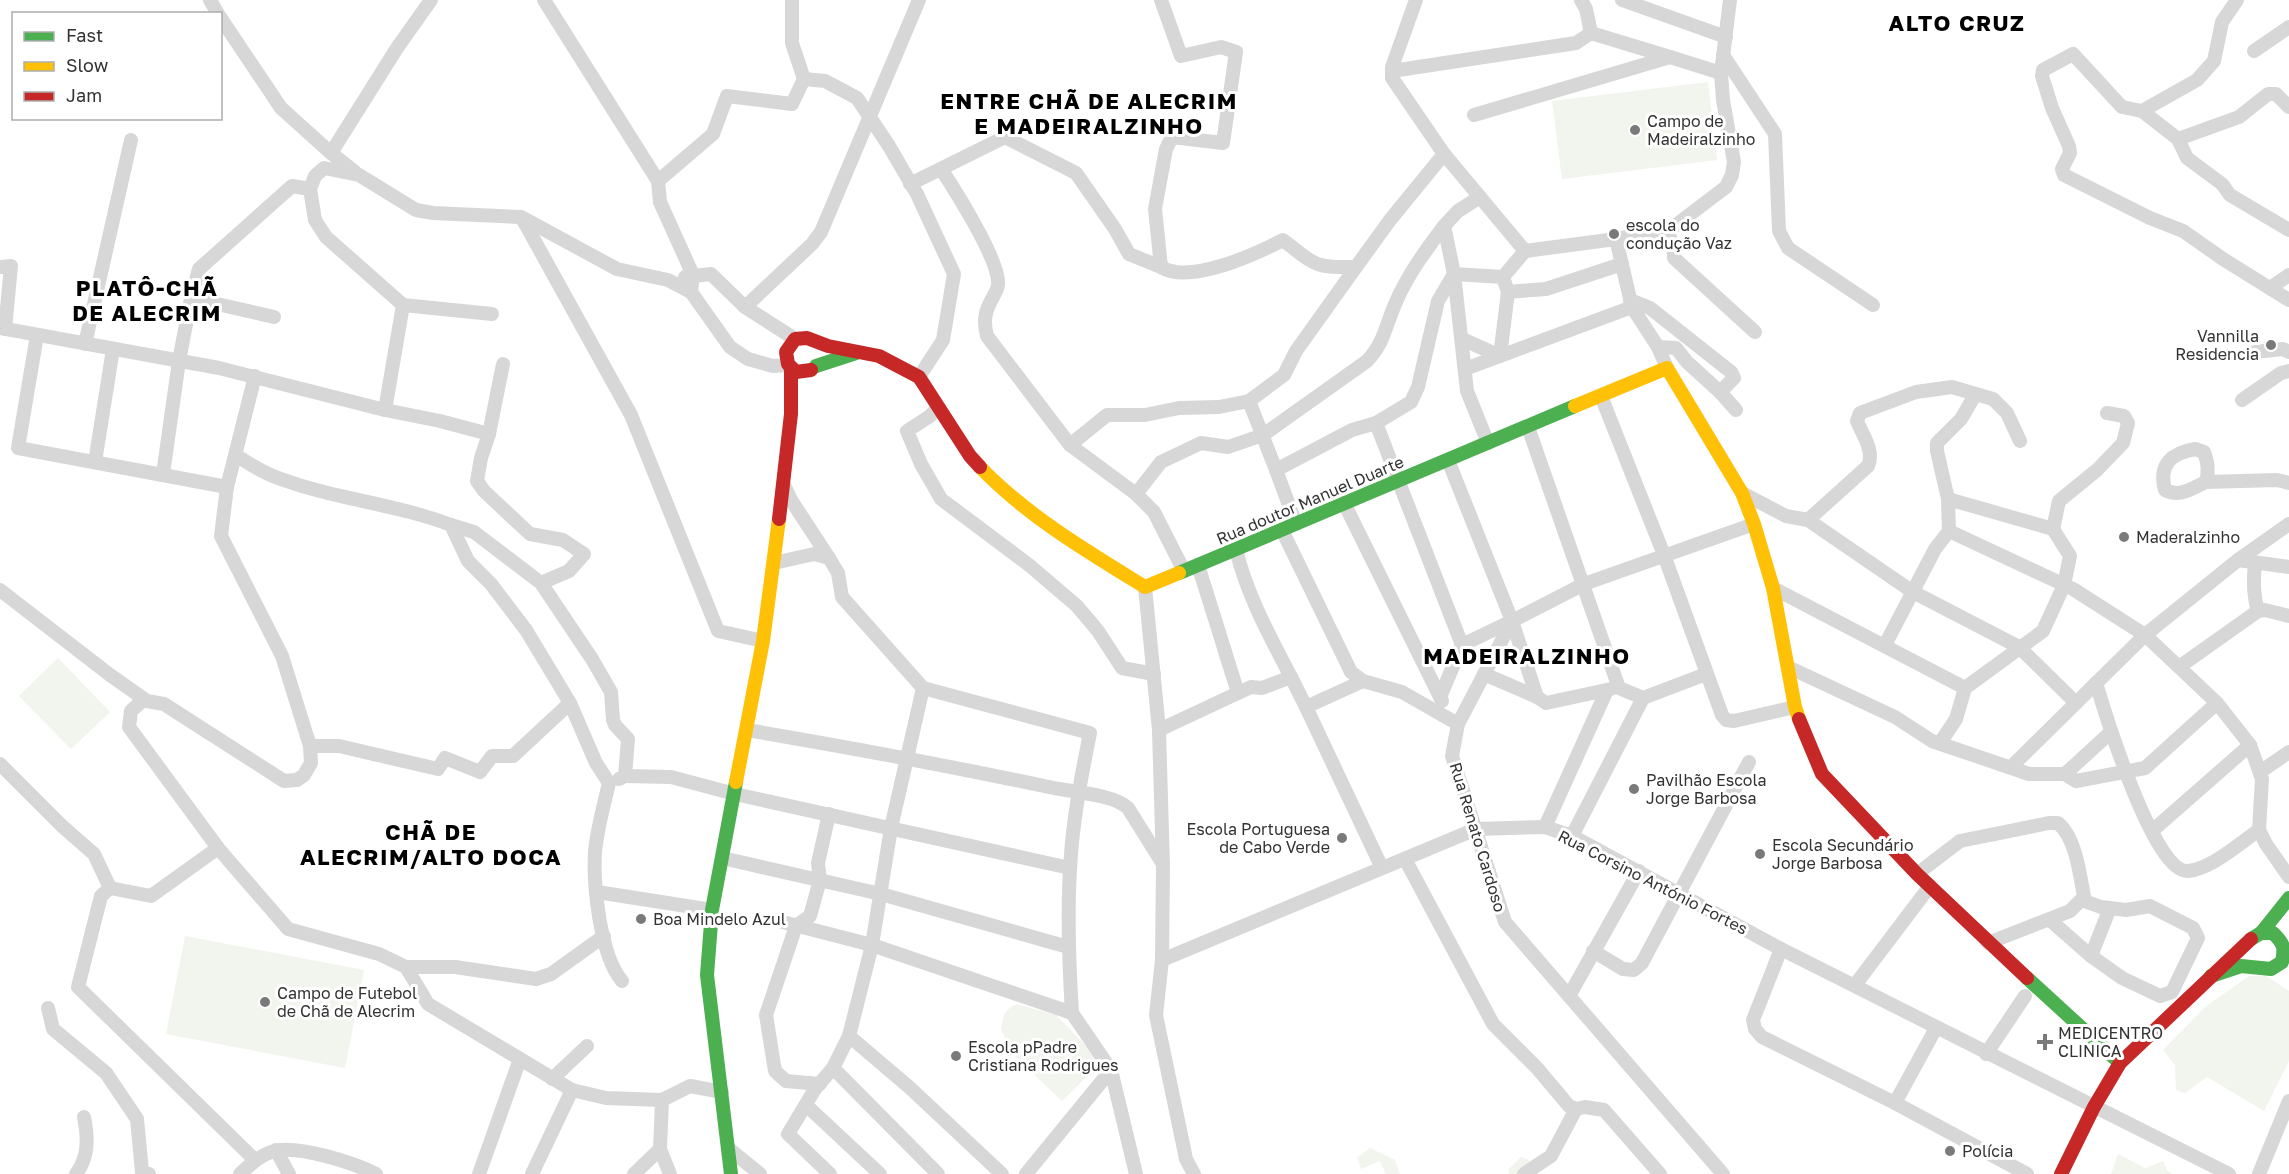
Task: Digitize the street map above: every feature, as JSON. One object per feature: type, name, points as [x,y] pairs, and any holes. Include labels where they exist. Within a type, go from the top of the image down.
[{"type":"street","points":[[331,153],[397,48],[431,0]]},
{"type":"street","points":[[544,0],[658,181],[660,202],[693,275],[691,292]]},
{"type":"street","points":[[658,181],[713,134],[728,96],[792,104],[804,79],[792,43],[792,0]]},
{"type":"street","points":[[745,307],[812,244],[821,232],[919,0]]},
{"type":"street","points":[[1416,0],[1392,71],[1392,78],[1444,154],[1525,251]]},
{"type":"street","points":[[1581,0],[1586,9],[1591,33]]},
{"type":"street","points":[[1622,0],[1726,37]]},
{"type":"street","points":[[1503,277],[1525,251],[1616,239],[1672,228],[1726,187],[1732,175],[1734,162],[1723,100],[1721,73],[1730,0]]},
{"type":"street","points":[[2142,111],[2197,80],[2214,61],[2222,22],[2237,0]]},
{"type":"street","points":[[1161,267],[1155,209],[1166,149],[1172,137],[1223,143],[1236,52],[1221,47],[1182,56],[1163,1]]},
{"type":"street","points":[[222,20],[281,108],[359,175],[416,210],[433,213],[521,217],[617,269],[668,280],[691,292],[730,347],[748,359],[773,366],[789,367],[801,373],[839,357],[858,353]]},
{"type":"street","points":[[2254,51],[2289,27]]},
{"type":"street","points":[[1392,71],[1576,43],[1591,33]]},
{"type":"street","points":[[1591,33],[1721,73]]},
{"type":"street","points":[[2289,230],[2230,195],[2222,184],[2187,158],[2178,139],[2142,111],[2122,108],[2073,54],[2043,70],[2042,76],[2052,108],[2069,146],[2070,153],[2062,169],[2064,175],[2150,218],[2183,231],[2289,300]]},
{"type":"street","points":[[1724,55],[1776,134],[1779,231],[1788,248],[1873,305]]},
{"type":"street","points":[[1474,115],[1670,57]]},
{"type":"street","points":[[804,79],[825,81],[857,98],[910,184],[954,273],[943,340],[919,377]]},
{"type":"street","points":[[2178,139],[2239,117],[2268,94],[2276,94],[2289,107]]},
{"type":"street","points":[[910,184],[1005,137],[1076,173],[1115,229],[1129,254],[1169,272],[1207,270],[1258,252],[1283,240],[1313,264],[1325,267],[1356,267]]},
{"type":"street","points":[[86,344],[131,140]]},
{"type":"street","points":[[1070,445],[1107,415],[1145,415],[1179,408],[1219,407],[1249,401],[1284,375],[1296,351],[1390,220],[1444,154]]},
{"type":"street","points":[[359,175],[324,168],[315,176],[310,189],[315,220],[326,237],[403,305],[492,314]]},
{"type":"street","points":[[941,169],[955,189],[997,269],[998,286],[986,308],[983,321],[987,336],[1070,445],[1136,494],[1154,512],[1184,571]]},
{"type":"street","points":[[163,474],[179,361],[199,269],[292,186],[310,189]]},
{"type":"street","points":[[1136,494],[1161,462],[1201,443],[1228,447],[1263,435],[1367,361],[1378,350],[1396,301],[1419,259],[1458,211],[1480,197]]},
{"type":"street","points":[[521,217],[631,415],[718,632],[763,641]]},
{"type":"street","points":[[1444,226],[1454,274],[1467,390],[1488,443]]},
{"type":"street","points":[[1665,229],[1673,243],[1674,258],[1755,332]]},
{"type":"street","points":[[1616,239],[1631,303],[1742,493],[1754,524],[1773,588],[1795,707],[1822,774],[1917,874],[1988,943],[2120,1063]]},
{"type":"street","points":[[1508,292],[1546,289],[1622,264]]},
{"type":"street","points":[[0,267],[11,266],[3,328],[255,376],[489,434]]},
{"type":"street","points":[[668,280],[711,274],[745,307],[795,339]]},
{"type":"street","points":[[1454,274],[1503,277]]},
{"type":"street","points":[[1276,470],[1352,430],[1376,423],[1411,402],[1418,387],[1438,301],[1454,274]]},
{"type":"street","points":[[2270,288],[2289,275]]},
{"type":"street","points":[[1500,356],[1508,292],[1503,277]]},
{"type":"street","points":[[191,298],[274,317]]},
{"type":"street","points":[[1465,369],[1631,303],[1650,308],[1731,372],[1734,378],[1720,392]]},
{"type":"street","points":[[385,410],[403,305]]},
{"type":"street","points":[[37,335],[18,448],[227,487]]},
{"type":"street","points":[[731,1174],[707,975],[712,910],[763,641],[774,563],[791,414],[789,367],[785,353],[786,347],[801,337],[858,353],[879,356],[919,377],[970,456],[993,480],[1017,501],[1088,552],[1144,587],[1160,730],[1164,866],[1162,960],[1156,1015],[1186,1159],[1194,1174]]},
{"type":"street","points":[[1462,339],[1500,356]]},
{"type":"street","points":[[791,414],[819,362],[819,350],[812,340]]},
{"type":"street","points":[[1658,347],[1676,348],[1687,362],[1736,410]]},
{"type":"street","points":[[95,462],[113,349]]},
{"type":"street","points":[[2255,352],[2283,349],[2289,352]]},
{"type":"street","points":[[503,364],[477,481],[484,491],[530,534],[563,540],[584,554],[569,572],[541,583]]},
{"type":"street","name":"Rua doutor Manuel Duarte","points":[[1144,587],[1667,368]]},
{"type":"street","points":[[2242,400],[2281,373],[2289,371]]},
{"type":"street","points":[[255,376],[237,456],[227,487],[221,536],[282,656],[310,746],[311,763],[304,775],[297,780],[284,781],[164,704],[143,700],[130,711],[129,728],[218,848],[288,928],[379,954],[406,967],[455,967],[536,979],[551,974],[604,936]]},
{"type":"street","points":[[1808,520],[1868,466],[1870,453],[1857,421],[1860,413],[1916,392],[1952,387],[1993,399],[2007,413],[2020,441]]},
{"type":"street","points":[[1885,645],[1935,549],[1949,531],[1948,499],[1937,442],[1961,419],[1975,395]]},
{"type":"street","points":[[1601,396],[1664,555],[1722,715],[1726,720],[1734,721],[1795,707]]},
{"type":"street","points":[[1249,401],[1296,524]]},
{"type":"street","points":[[938,408],[930,416],[907,430],[921,464],[941,499],[1029,565],[1077,606],[1098,631],[1122,668],[1154,674]]},
{"type":"street","points":[[2053,529],[2059,501],[2097,470],[2122,443],[2128,423],[2124,416],[2107,413]]},
{"type":"street","points":[[1376,423],[1462,645]]},
{"type":"street","points":[[1528,427],[1584,584],[1613,689],[1545,827]]},
{"type":"street","points":[[237,456],[271,476],[326,493],[430,517],[474,532],[541,583],[592,659],[611,692],[613,720],[628,739],[626,776]]},
{"type":"street","points":[[1448,460],[1512,621],[1537,697]]},
{"type":"street","points":[[2206,482],[2277,480],[2289,483]]},
{"type":"street","points":[[784,484],[790,500],[838,573],[842,597],[923,688],[1090,733],[1078,793],[1070,868],[1068,948],[1072,1013],[1111,1070],[1136,1174]]},
{"type":"street","points":[[1742,493],[1786,516],[1808,520],[1913,592],[2019,647],[2076,703]]},
{"type":"street","points":[[1940,743],[1956,719],[1965,688],[2043,631],[2064,585],[2070,556],[2053,529],[1948,499]]},
{"type":"street","points":[[1344,503],[1454,721]]},
{"type":"street","points":[[1440,697],[1462,645],[1584,584],[1754,524]]},
{"type":"street","points":[[2011,767],[2145,635],[2238,560],[2289,524]]},
{"type":"street","points":[[452,525],[468,561],[491,584],[526,630],[570,703],[596,763],[609,783],[595,851],[598,913],[610,962],[622,981]]},
{"type":"street","points":[[1281,530],[1351,672],[1363,681],[1402,692],[1454,721]]},
{"type":"street","points":[[1949,531],[2064,585],[2145,635],[2217,703],[2250,745],[2263,788],[2259,830],[2289,877]]},
{"type":"street","points":[[1236,549],[1259,611],[1382,868]]},
{"type":"street","points":[[774,563],[814,554],[829,558]]},
{"type":"street","points":[[2238,560],[2289,567]]},
{"type":"street","points":[[2254,563],[2254,591],[2258,611]]},
{"type":"street","points":[[1198,565],[1238,693]]},
{"type":"street","points":[[1773,588],[1965,688]]},
{"type":"street","points":[[0,590],[147,701]]},
{"type":"street","points":[[2179,667],[2258,611],[2265,610],[2289,616]]},
{"type":"street","name":"Rua Renato Cardoso","points":[[1512,621],[1484,674],[1454,721],[1452,756],[1504,922],[1723,1174]]},
{"type":"street","points":[[1788,667],[1895,717],[1932,741],[2029,774],[2066,774],[2076,781],[2145,768],[2217,703]]},
{"type":"street","points":[[1484,674],[1537,697],[1546,704],[1613,689],[1643,698],[1706,674]]},
{"type":"street","points":[[1160,730],[1251,687],[1262,688],[1291,677]]},
{"type":"street","points":[[1306,707],[1363,681]]},
{"type":"street","points":[[2096,683],[2125,772],[2152,831],[2169,861],[2177,869],[2187,871],[2208,865],[2259,830]]},
{"type":"street","points":[[830,1174],[788,1134],[820,1083],[833,1068],[849,1036],[872,945],[891,828],[923,688]]},
{"type":"street","points":[[1572,836],[1643,698]]},
{"type":"street","points":[[310,746],[339,746],[438,769],[445,758],[480,772],[492,756],[513,756],[570,703]]},
{"type":"street","points":[[747,730],[908,757],[1121,801],[1128,808],[1164,866]]},
{"type":"street","points":[[2066,774],[2111,732]]},
{"type":"street","points":[[2152,831],[2250,745]]},
{"type":"street","points":[[2260,772],[2289,752]]},
{"type":"street","points":[[1593,951],[1623,969],[1634,970],[1642,963],[1749,762]]},
{"type":"street","points":[[0,764],[62,826],[94,854],[110,888]]},
{"type":"street","points":[[609,783],[626,776],[671,777],[735,794],[1070,868]]},
{"type":"street","points":[[820,1083],[786,1081],[775,1071],[766,1015],[796,926],[810,916],[820,880],[818,863],[829,814]]},
{"type":"street","points":[[1917,874],[1960,841],[2058,823],[2064,828],[2078,862],[2087,903],[2126,910],[2150,906],[2193,928],[2198,938],[2172,992],[2160,996],[2122,978],[2091,957],[2050,920]]},
{"type":"street","name":"Rua Corsino António Fortes","points":[[1162,960],[1476,829],[1545,827],[1572,836],[1781,949],[1855,985],[1936,1029],[2229,1174]]},
{"type":"street","points":[[110,888],[151,896],[218,848]]},
{"type":"street","points":[[722,858],[881,894],[1068,948]]},
{"type":"street","points":[[1405,859],[1493,1024],[1537,1068],[1569,1106],[1576,1109],[1585,1107],[1604,1110],[1660,1174]]},
{"type":"street","points":[[1569,996],[1638,871]]},
{"type":"street","points":[[1855,985],[1930,886]]},
{"type":"street","points":[[110,888],[101,896],[78,987],[255,1160]]},
{"type":"street","points":[[597,892],[712,910]]},
{"type":"street","points":[[1988,943],[2070,911],[2084,897]]},
{"type":"street","points":[[2061,1174],[2094,1107],[2120,1063],[2255,936],[2288,900]]},
{"type":"street","points":[[2211,976],[2241,966],[2264,969],[2282,962],[2288,900]]},
{"type":"street","points":[[2091,957],[2110,908]]},
{"type":"street","points":[[775,920],[872,945],[1072,1013]]},
{"type":"street","points":[[2284,946],[2267,932],[2255,936],[2247,953],[2252,965],[2289,979]]},
{"type":"street","points":[[1781,949],[1754,1020],[1755,1029],[1762,1037],[1895,1103],[2027,1174]]},
{"type":"street","points":[[406,967],[428,1004],[572,1090],[606,1098],[662,1100],[690,1086],[722,1092]]},
{"type":"street","points":[[1986,1054],[2025,996]]},
{"type":"street","points":[[48,1008],[53,1029],[106,1073],[137,1119],[142,1172],[148,1174]]},
{"type":"street","points":[[1895,1103],[1936,1029]]},
{"type":"street","points":[[849,1036],[909,1087],[1002,1174]]},
{"type":"street","points":[[552,1078],[587,1046]]},
{"type":"street","points":[[479,1174],[520,1059]]},
{"type":"street","points":[[833,1068],[938,1174]]},
{"type":"street","points":[[1026,1174],[1111,1070]]},
{"type":"street","points":[[538,1171],[572,1090]]},
{"type":"street","points":[[662,1100],[660,1149],[670,1174]]},
{"type":"street","points":[[2259,1174],[2289,1101]]},
{"type":"street","points":[[806,1105],[880,1174]]},
{"type":"street","points":[[1524,1174],[1551,1156],[1576,1109]]},
{"type":"street","points":[[76,1174],[85,1157],[88,1137],[84,1117]]},
{"type":"street","points":[[728,1148],[760,1174]]},
{"type":"street","points":[[634,1174],[660,1149]]},
{"type":"street","points":[[276,1150],[289,1174]]},
{"type":"street","points":[[240,1174],[255,1160],[276,1150],[302,1152],[353,1162],[376,1174]]},
{"type":"shaded area","name":"Campo de Madeiralzinho","points":[[1708,82],[1717,160],[1562,179],[1552,101]]},
{"type":"shaded area","points":[[58,658],[110,712],[71,749],[19,696]]},
{"type":"shaded area","name":"Campo de Futebol de Chã de Alecrim","points":[[185,936],[364,970],[345,1068],[166,1034]]},
{"type":"shaded area","points":[[2249,976],[2266,976],[2289,991],[2289,1061],[2264,1111],[2207,1077],[2185,1093],[2176,1090],[2175,1065],[2163,1050],[2205,1007]]},
{"type":"shaded area","points":[[1017,1004],[1056,1015],[1102,1062],[1062,1101],[1004,1046],[1007,1041],[1001,1030],[1004,1017],[1009,1008]]},
{"type":"shaded area","points":[[1370,1148],[1395,1160],[1400,1174],[1386,1174],[1380,1161],[1361,1169],[1357,1158]]},
{"type":"shaded area","points":[[2118,1154],[2145,1168],[2163,1161],[2167,1170],[2172,1174],[2111,1174]]},
{"type":"shaded area","points":[[1521,1157],[1529,1160],[1531,1174],[1509,1174],[1509,1169]]},
{"type":"traffic: fast","points":[[816,366],[856,353]]},
{"type":"traffic: fast","points":[[1179,573],[1575,406]]},
{"type":"traffic: fast","points":[[731,1174],[707,975],[712,910],[736,782]]},
{"type":"traffic: fast","points":[[2261,933],[2289,898]]},
{"type":"traffic: fast","points":[[2211,976],[2241,966],[2271,969],[2282,962],[2283,946],[2273,933],[2261,933],[2251,939]]},
{"type":"traffic: fast","points":[[2027,978],[2120,1063]]},
{"type":"traffic: slow","points":[[1575,406],[1667,368],[1742,493],[1754,524],[1773,588],[1799,719]]},
{"type":"traffic: slow","points":[[980,467],[998,485],[1038,517],[1080,547],[1145,587],[1179,573]]},
{"type":"traffic: slow","points":[[736,782],[763,641],[779,519]]},
{"type":"traffic: jam","points":[[811,370],[796,372],[788,364],[786,352],[795,339],[807,338],[828,346],[879,356],[919,377],[970,456],[980,467]]},
{"type":"traffic: jam","points":[[779,519],[791,414],[791,369]]},
{"type":"traffic: jam","points":[[1799,719],[1822,774],[1917,874],[2027,978]]},
{"type":"traffic: jam","points":[[2061,1174],[2094,1107],[2120,1063],[2251,939]]},
{"type":"place","name":"Campo de Madeiralzinho","points":[[1635,130]]},
{"type":"place","name":"escola do condução Vaz","points":[[1614,234]]},
{"type":"place","name":"Vannilla Residencia","points":[[2271,345]]},
{"type":"place","name":"Maderalzinho","points":[[2124,537]]},
{"type":"place","name":"Pavilhão Escola Jorge Barbosa","points":[[1634,789]]},
{"type":"place","name":"Escola Portuguesa de Cabo Verde","points":[[1342,838]]},
{"type":"place","name":"Escola Secundário Jorge Barbosa","points":[[1760,854]]},
{"type":"place","name":"Boa Mindelo Azul","points":[[641,919]]},
{"type":"place","name":"Campo de Futebol de Chã de Alecrim","points":[[265,1002]]},
{"type":"place","name":"MEDICENTRO CLINICA","points":[[2045,1042]]},
{"type":"place","name":"Escola pPadre Cristiana Rodrigues","points":[[956,1056]]},
{"type":"place","name":"Polícia","points":[[1950,1151]]},
{"type":"district","name":"ALTO CRUZ","points":[[1957,23]]},
{"type":"district","name":"ENTRE CHÃ DE ALECRIM E MADEIRALZINHO","points":[[1089,114]]},
{"type":"district","name":"PLATÔ-CHÃ DE ALECRIM","points":[[147,300]]},
{"type":"district","name":"MADEIRALZINHO","points":[[1527,656]]},
{"type":"district","name":"CHÃ DE ALECRIM/ALTO DOCA","points":[[431,844]]}]
